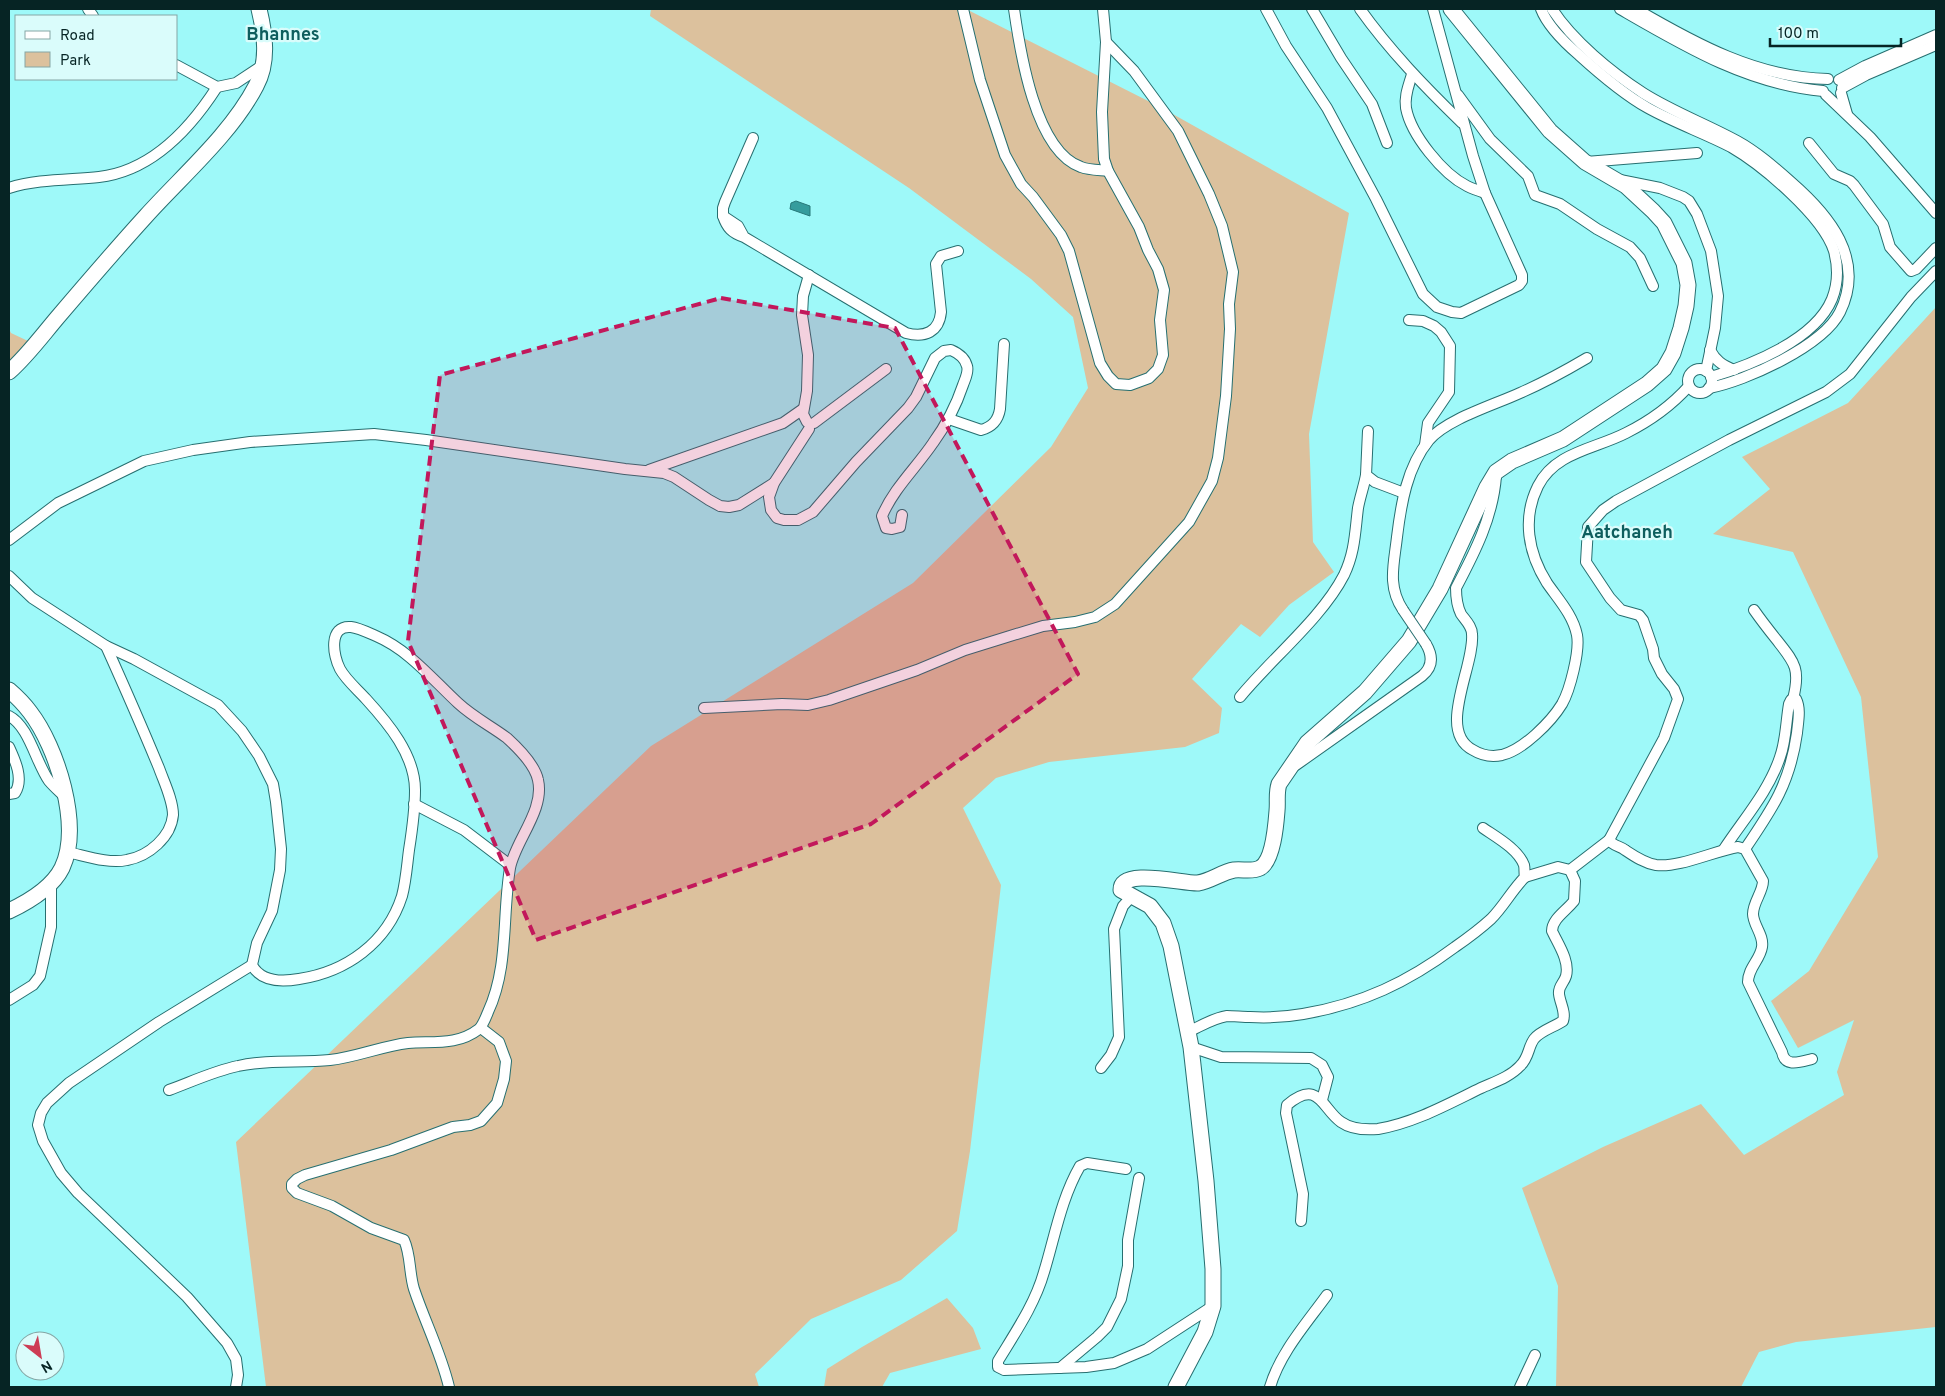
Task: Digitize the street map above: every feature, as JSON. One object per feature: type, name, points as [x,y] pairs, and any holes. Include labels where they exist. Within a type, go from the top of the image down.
[{"type":"main road","points":[[9,372],[34,346],[146,215],[213,145],[246,103],[256,86],[263,65],[264,35],[258,9]]},
{"type":"main road","points":[[1176,1387],[1204,1332],[1213,1306],[1214,1288],[1211,1236],[1189,1039],[1172,946],[1163,923],[1150,906],[1124,893],[1121,890],[1121,886],[1123,883],[1139,878],[1197,883],[1209,881],[1229,872],[1252,871],[1264,866],[1271,851],[1277,812],[1277,790],[1307,743],[1365,692],[1409,641],[1437,594],[1487,486],[1496,472],[1525,454],[1563,440],[1647,384],[1664,369],[1673,353],[1686,306],[1688,285],[1684,263],[1664,223],[1654,211],[1626,186],[1585,162],[1550,131],[1451,9]]},
{"type":"main road","points":[[9,690],[30,711],[53,754],[66,798],[69,829],[67,852],[62,868],[52,882],[35,897],[9,911]]},
{"type":"street","points":[[963,9],[980,80],[1004,155],[1022,184],[1061,235],[1069,252],[1100,363],[1108,376],[1116,384],[1130,385],[1149,378],[1158,369],[1163,355],[1160,320],[1164,290],[1158,269],[1139,227],[1108,171],[1104,159],[1102,129],[1106,42],[1103,9]]},
{"type":"street","points":[[1014,9],[1018,38],[1031,94],[1044,128],[1056,147],[1066,158],[1081,167],[1108,171]]},
{"type":"street","points":[[1266,9],[1286,46],[1327,108],[1376,199],[1423,294],[1437,307],[1461,313],[1519,286],[1522,281],[1522,275],[1485,193],[1463,124],[1433,9]]},
{"type":"street","points":[[1312,9],[1372,104],[1387,143]]},
{"type":"street","points":[[1360,9],[1386,44],[1412,74],[1463,124]]},
{"type":"street","points":[[1541,9],[1547,20],[1562,38],[1591,67],[1623,85],[1712,128],[1762,157],[1816,204],[1830,223],[1845,251],[1847,293],[1837,318],[1830,328],[1814,342],[1782,359],[1731,383],[1709,388],[1704,392],[1669,406]]},
{"type":"street","points":[[1552,9],[1623,85],[1654,111],[1731,147],[1756,165],[1801,204],[1820,226],[1834,250],[1837,276],[1836,285],[1830,304],[1815,324],[1794,340],[1734,370],[1691,374],[1688,382],[1689,386],[1698,393]]},
{"type":"street","points":[[1620,9],[1753,66],[1838,85]]},
{"type":"street","points":[[1636,9],[1693,51],[1730,68],[1764,80],[1824,93],[1834,98],[1838,85],[1853,71],[1936,34]]},
{"type":"street","points":[[1562,38],[1571,31]]},
{"type":"street","points":[[704,708],[815,704],[1001,639],[1043,626],[1076,622],[1095,617],[1115,604],[1189,522],[1212,481],[1218,458],[1226,396],[1230,329],[1229,304],[1233,272],[1222,226],[1178,131],[1134,71],[1106,42]]},
{"type":"street","points":[[1936,45],[1866,75],[1838,85],[1823,86],[1824,93],[1895,165],[1936,214]]},
{"type":"street","points":[[178,66],[217,87],[236,83],[263,65]]},
{"type":"street","points":[[1412,74],[1408,88],[1406,108],[1419,136],[1432,157],[1456,179],[1466,186],[1485,193]]},
{"type":"street","points":[[1838,85],[1847,115]]},
{"type":"street","points":[[9,188],[42,182],[114,174],[128,169],[160,150],[183,132],[217,87]]},
{"type":"street","points":[[1454,89],[1490,139],[1528,176],[1535,195],[1560,204],[1597,229],[1630,247],[1640,258],[1653,286]]},
{"type":"street","points":[[753,138],[724,202],[723,216],[738,226],[744,236],[906,333],[923,336],[937,326],[940,320],[938,260],[945,254],[958,251]]},
{"type":"street","points":[[1810,143],[1834,174],[1850,181],[1854,185],[1883,224],[1890,247],[1911,271],[1916,269],[1936,248]]},
{"type":"street","points":[[1585,162],[1697,153]]},
{"type":"street","points":[[1614,178],[1660,188],[1682,197],[1694,208],[1708,240],[1716,275],[1718,296],[1715,328],[1705,372],[1712,381],[1709,388]]},
{"type":"street","points":[[1570,870],[1609,840],[1664,738],[1678,699],[1674,689],[1662,674],[1654,658],[1653,649],[1643,620],[1638,615],[1621,610],[1610,598],[1586,562],[1588,527],[1594,519],[1616,501],[1729,440],[1826,392],[1850,374],[1911,298],[1936,271]]},
{"type":"street","points":[[809,276],[802,315],[808,355],[808,385],[803,414],[810,425]]},
{"type":"street","points":[[1409,320],[1423,321],[1434,326],[1442,332],[1450,346],[1449,392],[1428,423],[1425,446]]},
{"type":"street","points":[[949,419],[981,430],[995,423],[1000,409],[1004,344]]},
{"type":"street","points":[[886,369],[810,425],[774,483],[769,502],[771,510],[777,518],[784,520],[798,520],[813,512],[856,462],[908,408],[935,358],[939,353],[947,350],[961,357],[967,368],[962,389],[949,419],[888,502],[882,516],[886,528],[900,527],[902,515]]},
{"type":"street","points":[[1709,352],[1722,366],[1734,370]]},
{"type":"street","points":[[1289,770],[1428,671],[1431,661],[1429,650],[1395,596],[1392,580],[1400,508],[1404,493],[1411,470],[1430,439],[1444,427],[1521,393],[1588,358]]},
{"type":"street","points":[[1496,472],[1493,498],[1487,522],[1479,543],[1456,588],[1460,612],[1471,628],[1472,641],[1456,720],[1457,730],[1467,747],[1483,754],[1502,755],[1516,748],[1540,730],[1562,704],[1577,651],[1575,628],[1538,567],[1532,551],[1528,529],[1533,496],[1546,473],[1560,461],[1626,433],[1654,417],[1669,406],[1689,386]]},
{"type":"street","points":[[648,470],[783,423],[804,409]]},
{"type":"street","points":[[1240,697],[1329,598],[1344,575],[1355,545],[1358,507],[1366,475],[1368,431]]},
{"type":"street","points":[[9,540],[58,503],[144,462],[193,450],[250,442],[374,434],[625,469],[648,470],[674,477],[720,506],[729,507],[739,505],[774,483]]},
{"type":"street","points":[[1366,475],[1375,482],[1404,493]]},
{"type":"street","points":[[9,576],[32,598],[106,646],[134,659],[218,705],[250,742],[268,772],[272,784],[278,816],[281,849],[280,870],[272,911],[257,943],[252,965],[159,1022],[69,1083],[47,1103],[41,1113],[38,1125],[60,1173],[187,1297],[227,1343],[236,1359],[238,1374],[236,1387]]},
{"type":"street","points":[[1724,850],[1774,771],[1783,748],[1789,704],[1793,699],[1797,686],[1794,662],[1754,610]]},
{"type":"street","points":[[169,1090],[238,1066],[276,1062],[331,1060],[409,1043],[455,1040],[481,1028],[497,993],[503,953],[510,865],[526,830],[538,795],[538,779],[527,760],[507,739],[461,706],[424,671],[395,647],[378,636],[351,627],[344,628],[334,638],[333,645],[339,668],[380,715],[401,745],[412,771],[415,788],[414,804],[403,894],[389,922],[375,942],[352,962],[321,975],[275,980],[264,977],[252,965]]},
{"type":"street","points":[[67,852],[110,861],[128,860],[143,854],[165,838],[170,828],[173,814],[168,790],[106,646]]},
{"type":"street","points":[[1745,849],[1773,806],[1790,769],[1796,742],[1799,713],[1796,699],[1793,699]]},
{"type":"street","points":[[9,716],[17,722],[24,732],[49,782],[66,798]]},
{"type":"street","points":[[9,747],[15,762],[19,782],[15,792],[9,794]]},
{"type":"street","points":[[414,804],[464,830],[510,865]]},
{"type":"street","points":[[1483,828],[1510,848],[1518,857],[1524,865],[1525,877]]},
{"type":"street","points":[[1609,840],[1612,844],[1621,847],[1639,859],[1655,865],[1672,865],[1738,847],[1745,849],[1763,880],[1753,911],[1762,946],[1748,975],[1748,982],[1782,1052],[1783,1059],[1786,1062],[1794,1063],[1812,1059]]},
{"type":"street","points":[[1302,1221],[1303,1194],[1286,1113],[1287,1104],[1301,1096],[1313,1095],[1322,1100],[1340,1122],[1351,1128],[1377,1129],[1433,1111],[1506,1076],[1520,1066],[1529,1054],[1535,1038],[1562,1021],[1564,1016],[1558,992],[1566,978],[1567,964],[1552,931],[1552,925],[1574,902],[1576,881],[1570,870],[1558,867],[1525,877],[1516,886],[1506,903],[1474,934],[1423,971],[1373,996],[1342,1006],[1302,1015],[1276,1018],[1228,1016],[1212,1020],[1189,1039],[1221,1057],[1311,1058],[1322,1065],[1328,1076],[1322,1100]]},
{"type":"street","points":[[9,1000],[33,985],[40,976],[51,926],[52,882]]},
{"type":"street","points":[[1101,1068],[1111,1055],[1119,1037],[1114,929],[1123,906],[1132,896]]},
{"type":"street","points":[[449,1387],[434,1337],[414,1288],[404,1240],[372,1228],[332,1206],[298,1193],[292,1188],[292,1184],[305,1175],[391,1150],[453,1127],[470,1125],[481,1121],[497,1102],[504,1079],[506,1061],[499,1042],[481,1028]]},
{"type":"street","points":[[1126,1169],[1088,1163],[1080,1166],[1065,1197],[1039,1285],[1028,1309],[996,1364],[1004,1370],[1101,1366],[1129,1357],[1162,1339],[1213,1306]]},
{"type":"street","points":[[1060,1368],[1107,1327],[1121,1298],[1128,1266],[1128,1240],[1139,1178]]},
{"type":"street","points":[[1270,1387],[1285,1355],[1327,1295]]},
{"type":"street","points":[[1520,1387],[1535,1355]]},
{"type":"highlighted area","points":[[721,298],[895,328],[1078,674],[871,824],[536,940],[408,641],[440,375]]},
{"type":"green space","points":[[651,9],[966,9],[1162,108],[1349,213],[1309,434],[1313,542],[1334,572],[1289,605],[1260,637],[1241,624],[1192,679],[1222,708],[1219,733],[1185,747],[1049,762],[996,778],[963,808],[1001,885],[970,1151],[957,1231],[901,1280],[811,1319],[755,1374],[759,1387],[266,1387],[236,1142],[651,746],[913,583],[1051,447],[1088,388],[1073,317],[1031,279],[909,188],[650,16]]},
{"type":"green space","points":[[1936,307],[1936,1327],[1796,1342],[1759,1352],[1741,1387],[1556,1387],[1558,1286],[1522,1188],[1603,1147],[1701,1104],[1744,1155],[1844,1095],[1837,1072],[1854,1020],[1798,1048],[1771,1001],[1809,971],[1878,857],[1861,697],[1793,552],[1713,534],[1770,489],[1742,457],[1848,403]]},
{"type":"green space","points":[[9,329],[11,333],[28,341],[9,361]]},
{"type":"green space","points":[[947,1298],[973,1328],[981,1349],[890,1373],[882,1387],[824,1387],[827,1369]]},
{"type":"water","points":[[796,201],[810,206],[810,216],[790,209],[791,203]]},
{"type":"district","name":"Bhannes","points":[[283,34]]},
{"type":"district","name":"Aatchaneh","points":[[1627,532]]}]
